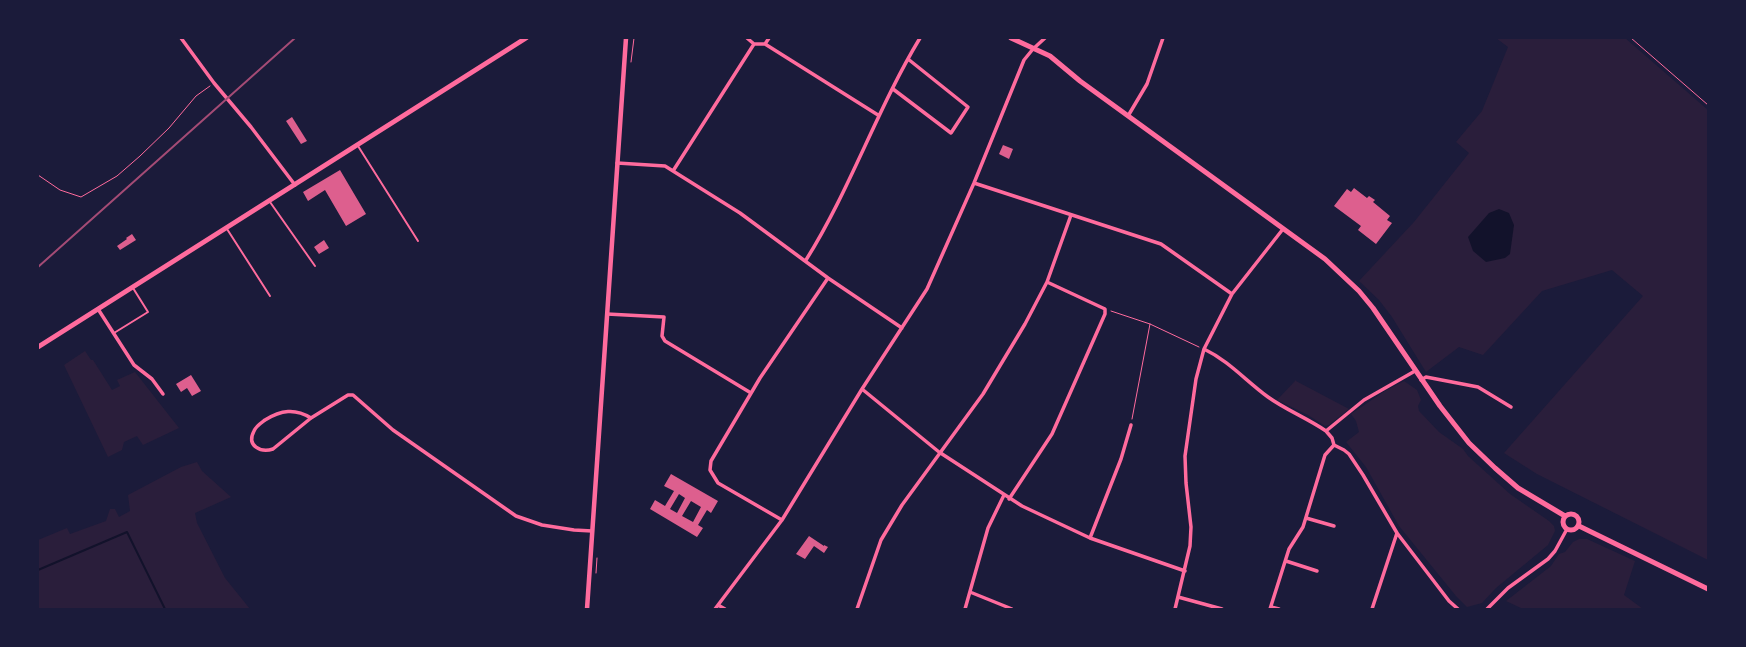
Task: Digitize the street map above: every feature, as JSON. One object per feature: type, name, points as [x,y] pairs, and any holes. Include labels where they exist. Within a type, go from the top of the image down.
[{"type":"main road","points":[[38,347],[526,38]]},
{"type":"main road","points":[[1011,38],[1050,56],[1080,81],[1325,259],[1359,291],[1373,308],[1421,380],[1455,426],[1489,462],[1518,488],[1565,516]]},
{"type":"main road","points":[[1570,513],[1575,514],[1579,518],[1579,526],[1572,530],[1567,529],[1563,522],[1565,516],[1570,513]]},
{"type":"main road","points":[[1579,526],[1708,589]]},
{"type":"street","points":[[181,38],[214,83],[252,127],[295,185]]},
{"type":"street","points":[[587,609],[626,38]]},
{"type":"street","points":[[747,38],[754,44],[765,44],[878,115]]},
{"type":"street","points":[[765,44],[769,38]]},
{"type":"street","points":[[806,260],[825,229],[878,115],[920,38]]},
{"type":"street","points":[[715,609],[782,520],[862,389],[927,289],[974,183],[1024,60],[1045,38]]},
{"type":"street","points":[[1128,116],[1147,84],[1163,38]]},
{"type":"street","points":[[673,171],[754,44]]},
{"type":"street","points":[[893,89],[951,134],[968,107],[908,59]]},
{"type":"street","points":[[617,163],[665,166],[740,213],[806,260],[828,278],[902,328]]},
{"type":"street","points":[[974,183],[1161,244],[1232,294]]},
{"type":"street","points":[[857,609],[881,540],[902,505],[939,452],[947,445],[983,394],[1025,324],[1047,282],[1071,215]]},
{"type":"street","points":[[1175,609],[1190,546],[1191,527],[1185,456],[1196,379],[1204,349],[1232,294],[1283,229]]},
{"type":"street","points":[[782,520],[718,483],[710,470],[711,461],[751,393],[828,278]]},
{"type":"street","points":[[1009,499],[1052,434],[1105,314],[1105,309],[1047,282]]},
{"type":"street","points":[[98,309],[134,365],[152,379],[162,394]]},
{"type":"street","points":[[607,314],[664,317],[662,336],[665,341],[751,393]]},
{"type":"street","points":[[1204,349],[1226,362],[1275,402],[1326,431],[1332,438],[1334,446]]},
{"type":"street","points":[[1326,431],[1364,400],[1415,371]]},
{"type":"street","points":[[1421,380],[1426,377],[1478,387],[1511,407]]},
{"type":"street","points":[[862,389],[939,452],[1009,499],[1090,538],[1185,571]]},
{"type":"street","points":[[311,418],[295,411],[284,411],[259,424],[254,430],[252,442],[260,450],[266,452],[274,450],[291,433],[311,418],[348,395],[353,395],[393,430],[516,516],[542,525],[574,530],[592,530]]},
{"type":"street","points":[[1090,538],[1121,459],[1131,425]]},
{"type":"street","points":[[1279,609],[1270,608],[1289,549],[1303,527],[1325,455],[1334,446]]},
{"type":"street","points":[[1334,446],[1344,450],[1353,459],[1397,533],[1449,601],[1458,609]]},
{"type":"street","points":[[965,609],[988,528],[1004,495]]},
{"type":"street","points":[[1306,518],[1334,526]]},
{"type":"street","points":[[1487,609],[1508,588],[1548,559],[1556,551],[1567,529]]},
{"type":"street","points":[[1372,609],[1397,533]]},
{"type":"street","points":[[1286,561],[1317,571]]},
{"type":"street","points":[[970,592],[1012,609]]},
{"type":"street","points":[[1178,597],[1222,609]]},
{"type":"street","points":[[718,605],[725,609]]},
{"type":"lane","points":[[358,145],[418,241]]},
{"type":"lane","points":[[270,201],[316,266]]},
{"type":"lane","points":[[226,228],[270,296]]},
{"type":"lane","points":[[113,334],[148,312],[132,287]]},
{"type":"path","points":[[1631,38],[1708,105]]},
{"type":"path","points":[[38,175],[60,190],[81,197],[117,176],[169,128],[196,96],[214,83]]},
{"type":"path","points":[[1105,309],[1150,324],[1204,349]]},
{"type":"path","points":[[1131,425],[1150,324]]},
{"type":"shaded area","points":[[1496,38],[1625,38],[1708,110],[1708,560],[1537,474],[1504,453],[1643,296],[1612,270],[1542,291],[1483,355],[1459,347],[1426,372],[1392,317],[1379,300],[1359,281],[1414,222],[1469,153],[1456,142],[1482,111],[1508,47]]},
{"type":"shaded area","points":[[1499,209],[1509,213],[1514,225],[1510,254],[1505,258],[1486,262],[1473,251],[1468,237],[1489,213]]},
{"type":"shaded area","points":[[85,351],[91,360],[93,360],[112,390],[120,386],[117,380],[135,372],[179,428],[143,445],[137,436],[124,442],[122,450],[108,457],[64,365]]},
{"type":"shaded area","points":[[1296,380],[1349,409],[1329,425],[1325,426],[1308,415],[1277,400]]},
{"type":"shaded area","points":[[1404,381],[1417,390],[1421,400],[1418,406],[1419,411],[1439,432],[1463,449],[1468,456],[1510,494],[1554,526],[1555,531],[1548,545],[1496,588],[1482,603],[1467,607],[1456,596],[1399,526],[1366,467],[1346,442],[1359,432],[1356,421],[1351,414],[1385,391]]},
{"type":"shaded area","points":[[197,462],[202,471],[231,497],[195,513],[197,523],[225,578],[250,609],[38,609],[38,540],[67,528],[70,534],[106,521],[110,509],[115,509],[119,517],[130,511],[128,495],[181,467]]},
{"type":"shaded area","points":[[1579,539],[1587,539],[1635,561],[1624,595],[1643,609],[1523,609],[1506,601],[1551,566],[1559,554],[1565,552],[1573,542]]},
{"type":"building","points":[[292,117],[307,141],[301,144],[286,121]]},
{"type":"building","points":[[1003,145],[1013,149],[1009,159],[999,154]]},
{"type":"building","points":[[340,170],[366,214],[346,226],[325,190],[308,201],[303,192]]},
{"type":"building","points":[[1354,188],[1367,198],[1369,196],[1375,200],[1373,202],[1390,216],[1387,220],[1392,223],[1376,244],[1358,230],[1361,226],[1334,206],[1347,189],[1351,192]]},
{"type":"building","points":[[132,234],[136,240],[120,250],[117,246]]},
{"type":"building","points":[[324,240],[329,248],[319,254],[314,247]]},
{"type":"building","points":[[191,375],[201,391],[192,396],[187,388],[181,392],[176,384]]},
{"type":"building","points":[[671,474],[718,501],[711,513],[707,510],[698,525],[703,528],[697,537],[650,509],[655,500],[665,506],[674,491],[664,486]],"holes":[[[679,494],[685,498],[677,513],[670,509]],[[691,501],[701,507],[693,522],[682,516]]]},
{"type":"building","points":[[809,536],[828,547],[824,553],[814,546],[805,559],[796,554]]},
{"type":"waterway","points":[[38,570],[127,532],[165,609]]},
{"type":"railway","points":[[38,267],[295,38]]}]
